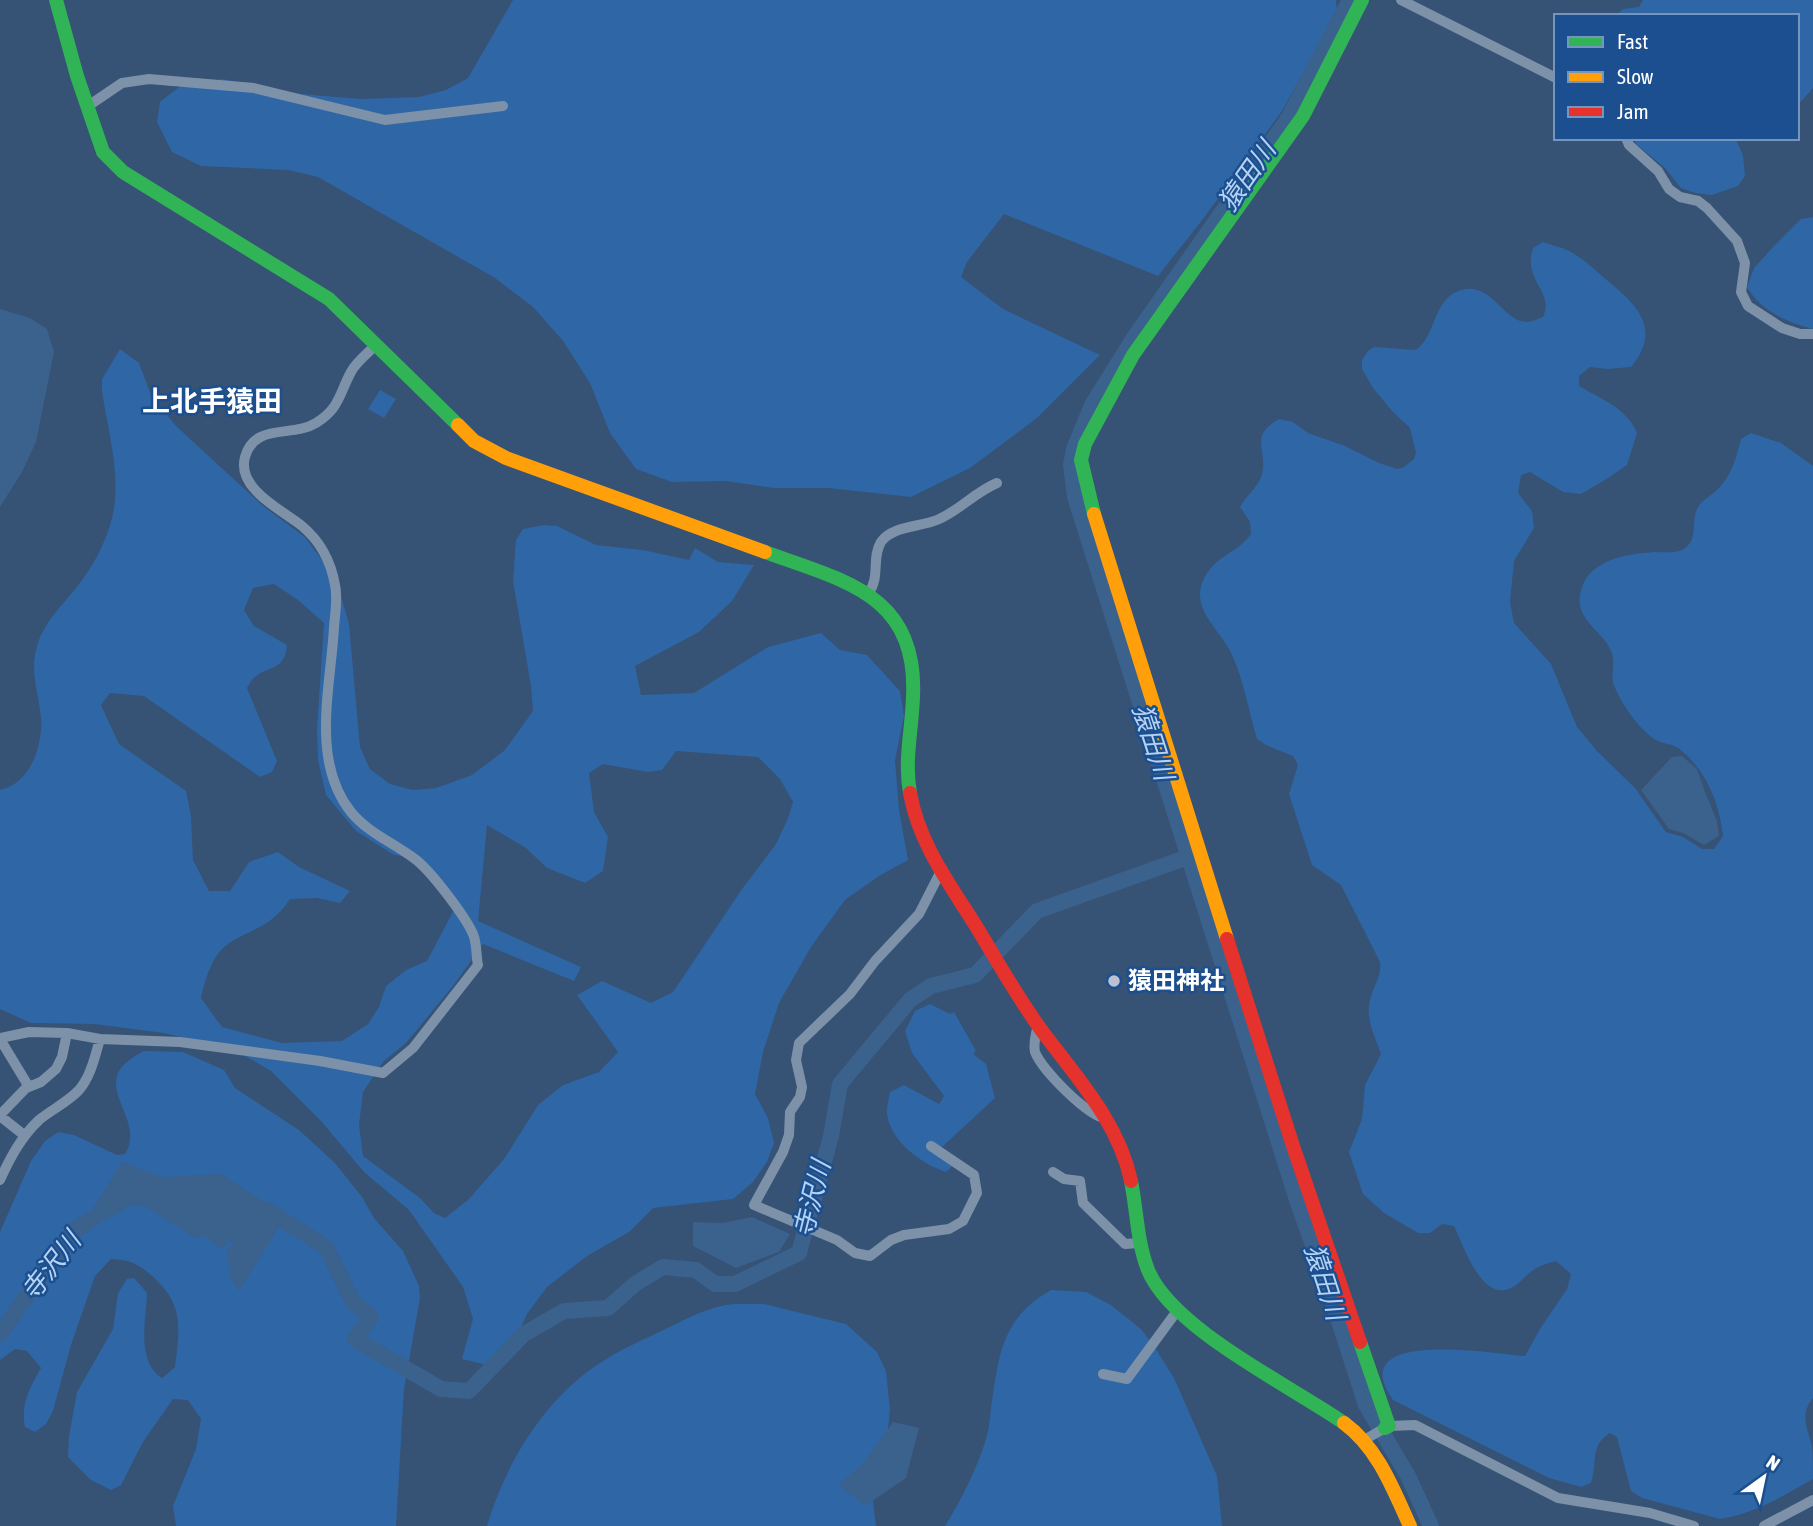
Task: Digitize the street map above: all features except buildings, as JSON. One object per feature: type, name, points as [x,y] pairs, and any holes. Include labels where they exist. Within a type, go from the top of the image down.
[{"type":"street","points":[[56,0],[103,152],[123,172],[328,299],[474,442],[506,458],[830,576],[867,594],[889,613],[901,630],[914,668],[906,763],[914,813],[942,869],[1024,1007],[1104,1111],[1124,1156],[1141,1255],[1158,1289],[1177,1311],[1218,1342],[1337,1418],[1378,1432],[1415,1424],[1558,1499],[1650,1513],[1694,1526]]},
{"type":"street","points":[[1362,0],[1303,116],[1133,355],[1085,444],[1081,460],[1087,490],[1115,583],[1293,1146],[1396,1497],[1410,1526]]},
{"type":"street","points":[[1401,0],[1554,77]]},
{"type":"street","points":[[88,106],[122,83],[149,79],[254,88],[385,120],[503,106]]},
{"type":"street","points":[[1627,140],[1658,171],[1669,189],[1680,197],[1698,201],[1720,219],[1737,241],[1745,263],[1741,292],[1748,306],[1782,328],[1800,334],[1813,334]]},
{"type":"street","points":[[29,1087],[0,1038],[29,1032],[67,1033],[100,1039],[180,1042],[320,1061],[383,1073],[413,1048],[478,965],[474,935],[432,877],[414,858],[372,831],[352,812],[337,790],[325,731],[336,587],[325,551],[303,526],[266,501],[255,489],[244,468],[244,458],[259,436],[315,424],[336,406],[352,370],[376,345]]},
{"type":"street","points":[[867,594],[874,585],[877,552],[891,533],[937,520],[983,489],[998,483]]},
{"type":"street","points":[[931,1146],[974,1175],[976,1193],[962,1221],[949,1229],[904,1235],[891,1240],[870,1256],[855,1253],[837,1240],[754,1205],[783,1152],[789,1135],[790,1112],[800,1097],[802,1087],[796,1060],[799,1043],[850,994],[875,961],[919,914],[942,869]]},
{"type":"street","points":[[1038,1024],[1034,1049],[1040,1062],[1089,1111],[1099,1119],[1107,1119]]},
{"type":"street","points":[[24,1136],[0,1115],[29,1087],[41,1082],[56,1069],[67,1033]]},
{"type":"street","points":[[0,1180],[24,1136],[38,1121],[78,1091],[86,1079],[100,1039]]},
{"type":"street","points":[[1053,1172],[1064,1179],[1080,1181],[1083,1202],[1125,1244],[1139,1243]]},
{"type":"street","points":[[1103,1374],[1127,1379],[1177,1311]]},
{"type":"street","points":[[1764,1526],[1813,1500]]},
{"type":"shaded area","points":[[513,0],[1336,0],[1337,13],[1282,111],[1158,276],[1004,214],[967,262],[961,277],[1003,309],[1100,355],[1037,418],[970,468],[911,497],[828,488],[774,488],[725,481],[672,482],[636,469],[610,433],[590,383],[563,341],[533,307],[495,278],[318,177],[288,170],[201,166],[172,152],[157,122],[160,102],[179,87],[222,79],[301,94],[361,99],[419,97],[446,90],[468,78]]},
{"type":"shaded area","points":[[1643,0],[1813,0],[1813,88],[1799,104],[1799,14],[1617,14],[1623,9],[1639,7]]},
{"type":"shaded area","points":[[1635,140],[1736,140],[1743,155],[1745,176],[1738,186],[1712,195],[1695,193],[1681,188],[1665,168]]},
{"type":"shaded area","points":[[1813,217],[1813,329],[1793,323],[1767,309],[1747,287],[1754,268],[1773,247],[1801,219]]},
{"type":"shaded area","points":[[1543,242],[1579,257],[1629,300],[1642,319],[1645,341],[1631,367],[1590,367],[1579,376],[1579,386],[1620,410],[1637,433],[1627,465],[1581,494],[1563,492],[1530,472],[1521,475],[1518,493],[1532,511],[1534,528],[1514,561],[1510,602],[1514,623],[1551,664],[1577,727],[1635,788],[1666,832],[1683,837],[1702,849],[1714,849],[1723,836],[1710,787],[1688,756],[1676,747],[1650,736],[1626,708],[1613,683],[1611,651],[1580,607],[1582,587],[1594,570],[1612,560],[1644,553],[1674,552],[1685,548],[1692,540],[1697,509],[1728,476],[1741,439],[1751,433],[1781,443],[1813,466],[1813,1398],[1805,1416],[1812,1446],[1813,1479],[1756,1509],[1720,1519],[1642,1498],[1631,1491],[1617,1437],[1610,1433],[1599,1443],[1591,1483],[1581,1487],[1549,1478],[1393,1400],[1383,1377],[1388,1362],[1404,1353],[1456,1350],[1525,1356],[1567,1289],[1571,1274],[1556,1261],[1535,1269],[1513,1287],[1502,1290],[1492,1288],[1476,1271],[1454,1226],[1442,1224],[1430,1233],[1418,1233],[1384,1213],[1363,1194],[1349,1152],[1362,1119],[1365,1085],[1381,1054],[1369,1014],[1380,962],[1341,885],[1312,865],[1289,794],[1298,765],[1293,756],[1257,739],[1236,665],[1201,603],[1202,583],[1212,566],[1239,547],[1251,534],[1250,522],[1240,507],[1262,474],[1261,444],[1264,431],[1279,419],[1293,422],[1308,433],[1345,446],[1379,463],[1397,469],[1404,467],[1414,459],[1416,453],[1410,428],[1373,388],[1362,369],[1362,360],[1374,347],[1416,350],[1423,343],[1447,298],[1466,289],[1484,293],[1519,320],[1529,322],[1543,317],[1545,300],[1534,277],[1531,259],[1533,248]]},
{"type":"shaded area","points":[[0,309],[30,318],[47,329],[54,352],[36,442],[22,472],[0,507]]},
{"type":"shaded area","points":[[120,349],[139,363],[151,395],[176,426],[263,506],[305,537],[336,579],[349,624],[360,747],[370,769],[390,784],[413,790],[436,788],[472,775],[505,750],[533,711],[513,581],[516,540],[523,529],[544,525],[557,526],[596,545],[643,550],[689,560],[695,548],[718,562],[754,565],[732,601],[699,632],[635,666],[641,695],[694,693],[768,647],[821,633],[840,650],[867,655],[900,691],[904,716],[895,760],[899,810],[908,860],[845,900],[811,947],[779,1003],[763,1052],[755,1094],[768,1118],[774,1143],[767,1162],[753,1182],[733,1199],[653,1208],[629,1232],[587,1256],[547,1287],[527,1314],[511,1350],[495,1367],[462,1359],[473,1319],[463,1287],[409,1210],[364,1172],[321,1121],[271,1071],[235,1050],[164,1033],[94,1024],[31,1023],[0,1009],[0,790],[18,782],[30,767],[38,749],[41,720],[34,660],[39,641],[52,617],[93,564],[112,518],[115,471],[102,379]],"holes":[[[274,584],[298,600],[324,623],[317,728],[318,760],[326,795],[356,831],[394,855],[423,859],[458,902],[427,961],[406,970],[386,986],[379,1007],[368,1024],[342,1041],[282,1043],[222,1027],[201,998],[210,968],[222,949],[269,922],[290,899],[317,898],[340,903],[350,891],[299,867],[278,852],[249,862],[230,891],[209,891],[193,860],[191,816],[186,791],[119,744],[101,705],[110,693],[144,696],[260,777],[272,772],[277,761],[247,688],[259,674],[283,660],[287,645],[254,626],[244,610],[253,588]],[[676,751],[758,757],[780,779],[793,802],[776,844],[742,889],[673,992],[651,1003],[602,981],[577,995],[618,1052],[599,1072],[563,1085],[538,1105],[504,1159],[469,1199],[445,1218],[434,1213],[420,1198],[363,1156],[359,1125],[363,1092],[383,1062],[406,1043],[453,986],[483,944],[574,981],[581,967],[478,921],[487,825],[526,848],[547,868],[585,883],[603,871],[608,837],[594,812],[589,773],[603,764],[648,772],[662,770]]]},
{"type":"shaded area","points":[[380,390],[396,399],[384,418],[368,409]]},
{"type":"shaded area","points":[[1682,756],[1697,769],[1717,821],[1719,836],[1704,845],[1683,833],[1669,829],[1641,790],[1672,757]]},
{"type":"shaded area","points":[[930,1004],[950,1014],[954,1012],[976,1051],[973,1054],[986,1064],[995,1098],[941,1148],[959,1160],[946,1172],[927,1164],[909,1151],[895,1135],[887,1115],[890,1092],[904,1085],[939,1104],[944,1096],[912,1053],[905,1031],[915,1011]]},
{"type":"shaded area","points":[[144,1051],[183,1052],[224,1070],[235,1088],[299,1130],[335,1163],[362,1197],[374,1218],[403,1251],[419,1286],[420,1298],[404,1389],[396,1526],[176,1526],[173,1506],[196,1449],[201,1419],[188,1400],[173,1399],[143,1442],[121,1485],[111,1490],[91,1480],[68,1457],[69,1436],[77,1392],[113,1329],[118,1293],[127,1279],[134,1278],[147,1293],[144,1339],[154,1371],[162,1378],[175,1367],[178,1328],[174,1306],[162,1286],[151,1275],[128,1261],[111,1259],[95,1276],[71,1345],[53,1411],[46,1424],[35,1432],[25,1427],[25,1404],[41,1368],[27,1351],[15,1349],[0,1360],[0,1232],[31,1161],[45,1141],[58,1132],[74,1135],[117,1155],[125,1154],[130,1140],[129,1126],[116,1087],[117,1075],[126,1063]]},
{"type":"shaded area","points":[[122,1162],[161,1177],[221,1174],[286,1216],[239,1291],[230,1277],[227,1251],[233,1243],[229,1241],[223,1250],[203,1235],[195,1238],[145,1206],[130,1206],[76,1236],[67,1224],[92,1210]]},
{"type":"shaded area","points":[[752,1217],[790,1234],[779,1252],[736,1268],[693,1246],[693,1222],[722,1223]]},
{"type":"shaded area","points":[[1051,1290],[1086,1292],[1111,1305],[1141,1329],[1154,1346],[1174,1378],[1217,1476],[1222,1526],[945,1526],[968,1484],[986,1439],[1005,1340],[1022,1313]]},
{"type":"shaded area","points":[[764,1304],[846,1324],[877,1352],[886,1371],[890,1410],[885,1456],[873,1502],[876,1526],[487,1526],[516,1456],[545,1414],[580,1378],[621,1351],[699,1313],[726,1305]]},
{"type":"shaded area","points":[[893,1422],[919,1428],[906,1478],[865,1506],[839,1485],[864,1462]]},
{"type":"waterway","name":"猿田川","points":[[1350,0],[1289,117],[1135,336],[1092,405],[1074,449],[1071,465],[1075,497],[1298,1203],[1366,1405],[1408,1476],[1431,1526]]},
{"type":"waterway","name":"寺沢川","points":[[267,1210],[326,1247],[353,1302],[371,1317],[355,1339],[441,1389],[469,1391],[524,1334],[564,1311],[608,1308],[635,1284],[663,1267],[696,1270],[715,1284],[735,1284],[799,1253],[831,1136],[840,1084],[910,1000],[931,986],[975,975],[1037,911],[1188,857]]},
{"type":"waterway","name":"寺沢川","points":[[0,1334],[71,1234],[89,1221]]},
{"type":"traffic: fast","points":[[56,0],[77,76],[103,152],[123,172],[329,299],[458,425]]},
{"type":"traffic: fast","points":[[1094,514],[1081,460],[1085,444],[1133,355],[1303,116],[1362,0]]},
{"type":"traffic: fast","points":[[765,552],[848,583],[870,597],[889,614],[903,635],[911,662],[913,697],[908,757],[910,793]]},
{"type":"traffic: fast","points":[[1131,1181],[1144,1259],[1161,1292],[1181,1314],[1207,1335],[1344,1423]]},
{"type":"traffic: fast","points":[[1360,1342],[1389,1426],[1385,1428]]},
{"type":"traffic: slow","points":[[458,425],[474,441],[506,458],[765,552]]},
{"type":"traffic: slow","points":[[1094,514],[1227,939]]},
{"type":"traffic: slow","points":[[1344,1423],[1356,1433],[1375,1457],[1410,1526]]},
{"type":"traffic: jam","points":[[910,793],[914,812],[938,865],[1027,1010],[1084,1086],[1107,1122],[1117,1140],[1131,1181]]},
{"type":"traffic: jam","points":[[1227,939],[1293,1146],[1360,1342]]},
{"type":"place","name":"猿田神社","points":[[1114,981]]},
{"type":"district","name":"上北手猿田","points":[[212,401]]}]
